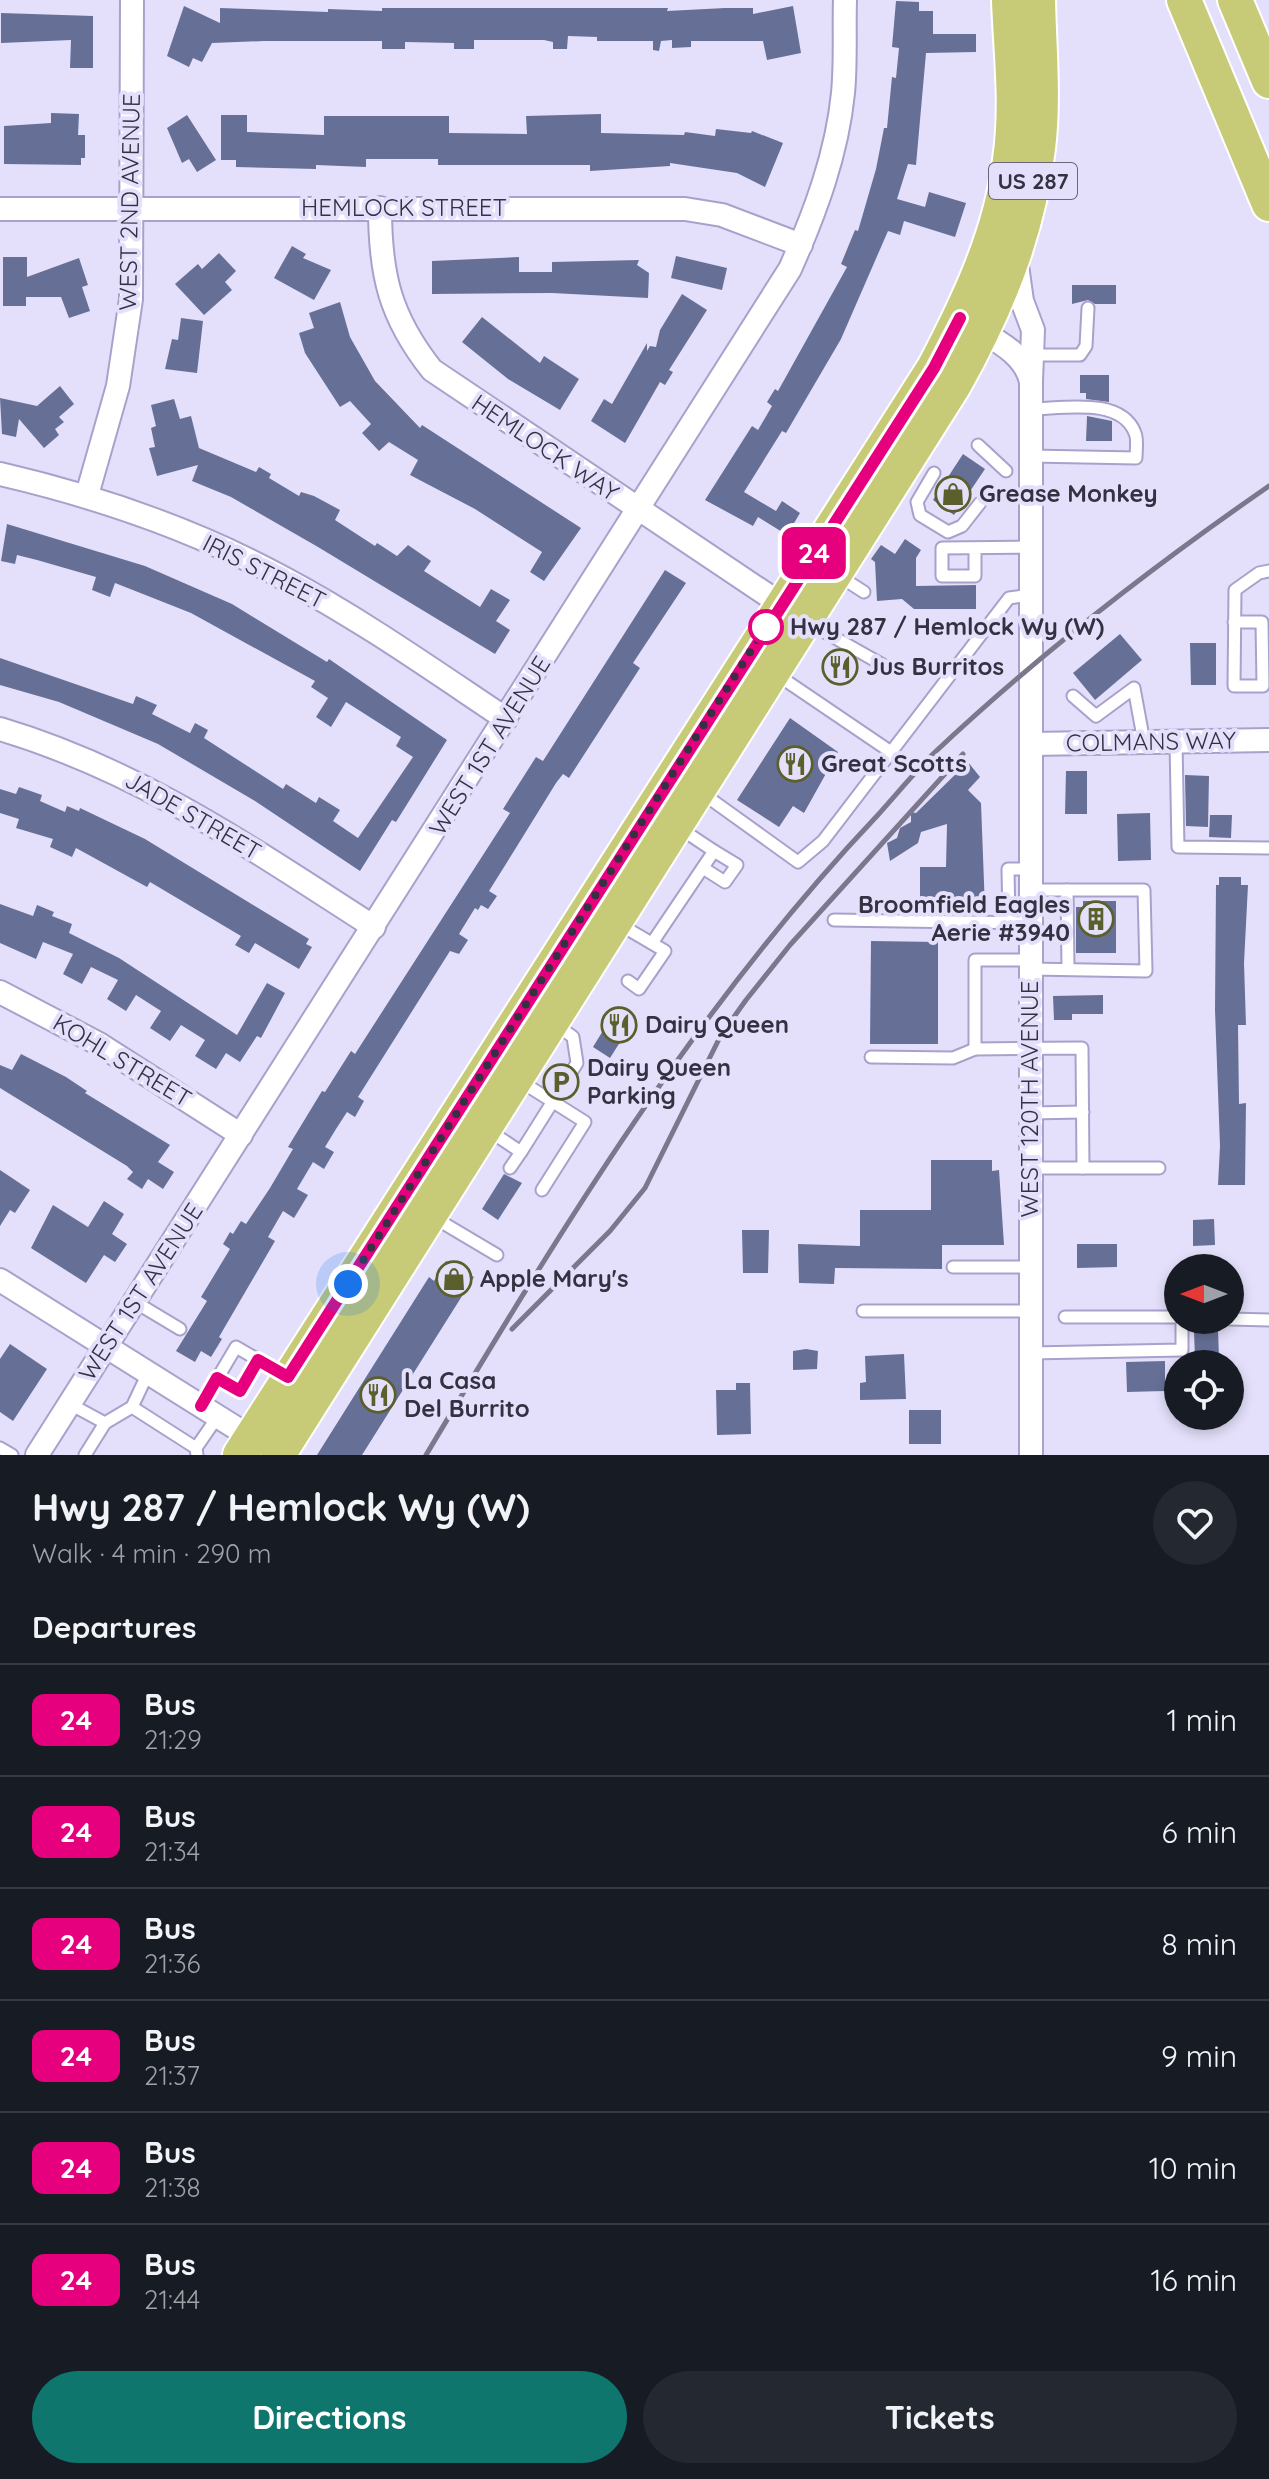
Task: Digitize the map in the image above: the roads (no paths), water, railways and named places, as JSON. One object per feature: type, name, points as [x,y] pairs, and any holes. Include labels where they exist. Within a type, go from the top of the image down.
[{"type":"main road","name":"US 287","points":[[278,1455],[773,672],[793,612],[835,574],[954,385],[972,325],[1010,161],[1015,76],[1009,0]]},
{"type":"main road","name":"US 287","points":[[245,1446],[793,612],[934,368],[972,325],[1015,253],[1031,194],[1039,147],[1038,0]]},
{"type":"main road","points":[[1184,0],[1269,204]]},
{"type":"main road","points":[[1235,0],[1269,81]]},
{"type":"street","name":"WEST 2ND AVENUE","points":[[87,495],[118,386],[128,325],[133,209],[132,0]]},
{"type":"street","name":"WEST 1ST AVENUE","points":[[37,1455],[755,328],[801,245],[815,210],[840,122],[844,88],[845,0]]},
{"type":"street","name":"HEMLOCK WAY","points":[[380,208],[382,262],[391,304],[410,340],[432,370],[793,612]]},
{"type":"street","name":"HEMLOCK STREET","points":[[0,209],[685,209],[722,215],[801,245]]},
{"type":"street","name":"WEST 120TH AVENUE","points":[[1015,253],[1022,301],[1033,330],[1025,355],[1031,382],[1030,879],[1019,922],[1030,964],[1031,1455]]},
{"type":"street","points":[[972,325],[1025,355]]},
{"type":"street","name":"IRIS STREET","points":[[0,474],[87,495],[157,520],[285,578],[506,719]]},
{"type":"street","name":"JADE STREET","points":[[0,729],[82,756],[165,795],[374,927]]},
{"type":"street","name":"COLMANS WAY","points":[[1032,744],[1269,740]]},
{"type":"street","name":"KOHL STREET","points":[[0,992],[99,1044],[241,1135]]},
{"type":"street","points":[[0,1280],[210,1411],[245,1446],[278,1455]]},
{"type":"lane","points":[[1025,355],[1080,355],[1086,346],[1088,308]]},
{"type":"lane","points":[[1030,409],[1103,409],[1120,413],[1136,433],[1136,458],[1030,456]]},
{"type":"lane","points":[[978,445],[1006,471]]},
{"type":"lane","points":[[934,473],[917,502],[920,515],[948,532],[962,526],[980,503]]},
{"type":"lane","points":[[975,548],[1031,547]]},
{"type":"lane","points":[[1234,622],[1262,622],[1263,686],[1234,686],[1234,622],[1235,590],[1259,573],[1269,571]]},
{"type":"lane","points":[[835,574],[864,592]]},
{"type":"lane","points":[[698,790],[798,862],[823,841],[1009,598],[1031,595]]},
{"type":"lane","points":[[793,612],[883,665]]},
{"type":"lane","points":[[773,672],[891,752]]},
{"type":"lane","points":[[1073,696],[1096,716],[1134,688],[1144,742]]},
{"type":"lane","points":[[1176,742],[1178,847],[1269,848]]},
{"type":"lane","points":[[676,826],[737,865],[725,882],[703,868]]},
{"type":"lane","points":[[652,943],[714,851]]},
{"type":"lane","points":[[975,1049],[975,960],[1068,969],[1146,971],[1144,890],[1067,890],[1030,879]]},
{"type":"lane","points":[[1067,890],[1068,969]]},
{"type":"lane","points":[[834,920],[1019,922]]},
{"type":"lane","points":[[615,921],[665,951],[639,989],[628,981]]},
{"type":"lane","points":[[510,1168],[577,1063],[573,1037],[552,1021]]},
{"type":"lane","points":[[871,1057],[953,1058],[975,1049],[1082,1048],[1083,1168]]},
{"type":"lane","points":[[516,1078],[585,1122],[542,1190]]},
{"type":"lane","points":[[1030,1113],[1083,1112]]},
{"type":"lane","points":[[485,1128],[521,1152]]},
{"type":"lane","points":[[1031,1168],[1159,1168]]},
{"type":"lane","points":[[429,1215],[497,1255]]},
{"type":"lane","points":[[953,1267],[1031,1267]]},
{"type":"lane","points":[[135,1302],[180,1329]]},
{"type":"lane","points":[[863,1311],[1031,1311]]},
{"type":"lane","points":[[1065,1317],[1164,1318]]},
{"type":"lane","points":[[1244,1319],[1269,1320]]},
{"type":"lane","points":[[1031,1353],[1182,1350],[1181,1334]]},
{"type":"lane","points":[[132,1407],[196,1451],[217,1378],[236,1347],[288,1377]]},
{"type":"lane","points":[[217,1378],[240,1391],[258,1360]]},
{"type":"lane","points":[[85,1455],[105,1423],[132,1407],[148,1373]]},
{"type":"lane","points":[[70,1404],[105,1423]]},
{"type":"lane","points":[[0,1448],[12,1455]]},
{"type":"railway","points":[[426,1455],[527,1288],[633,1124],[689,1044],[810,890],[926,762],[973,717],[1096,614],[1269,486]]},
{"type":"railway","points":[[512,1329],[610,1231],[645,1188],[721,1035],[746,1000],[790,945],[963,754]]},
{"type":"place","name":"Grease Monkey","points":[[953,494]]},
{"type":"place","name":"Hwy 287 / Hemlock Wy (W)","points":[[766,627]]},
{"type":"place","name":"Jus Burritos","points":[[840,667]]},
{"type":"place","name":"Great Scotts","points":[[795,764]]},
{"type":"place","name":"Broomfield Eagles Aerie #3940","points":[[1096,919]]},
{"type":"place","name":"Dairy Queen","points":[[619,1025]]},
{"type":"place","name":"Dairy Queen Parking","points":[[561,1082]]},
{"type":"place","name":"Apple Mary's","points":[[454,1279]]},
{"type":"place","name":"La Casa Del Burrito","points":[[378,1395]]}]
